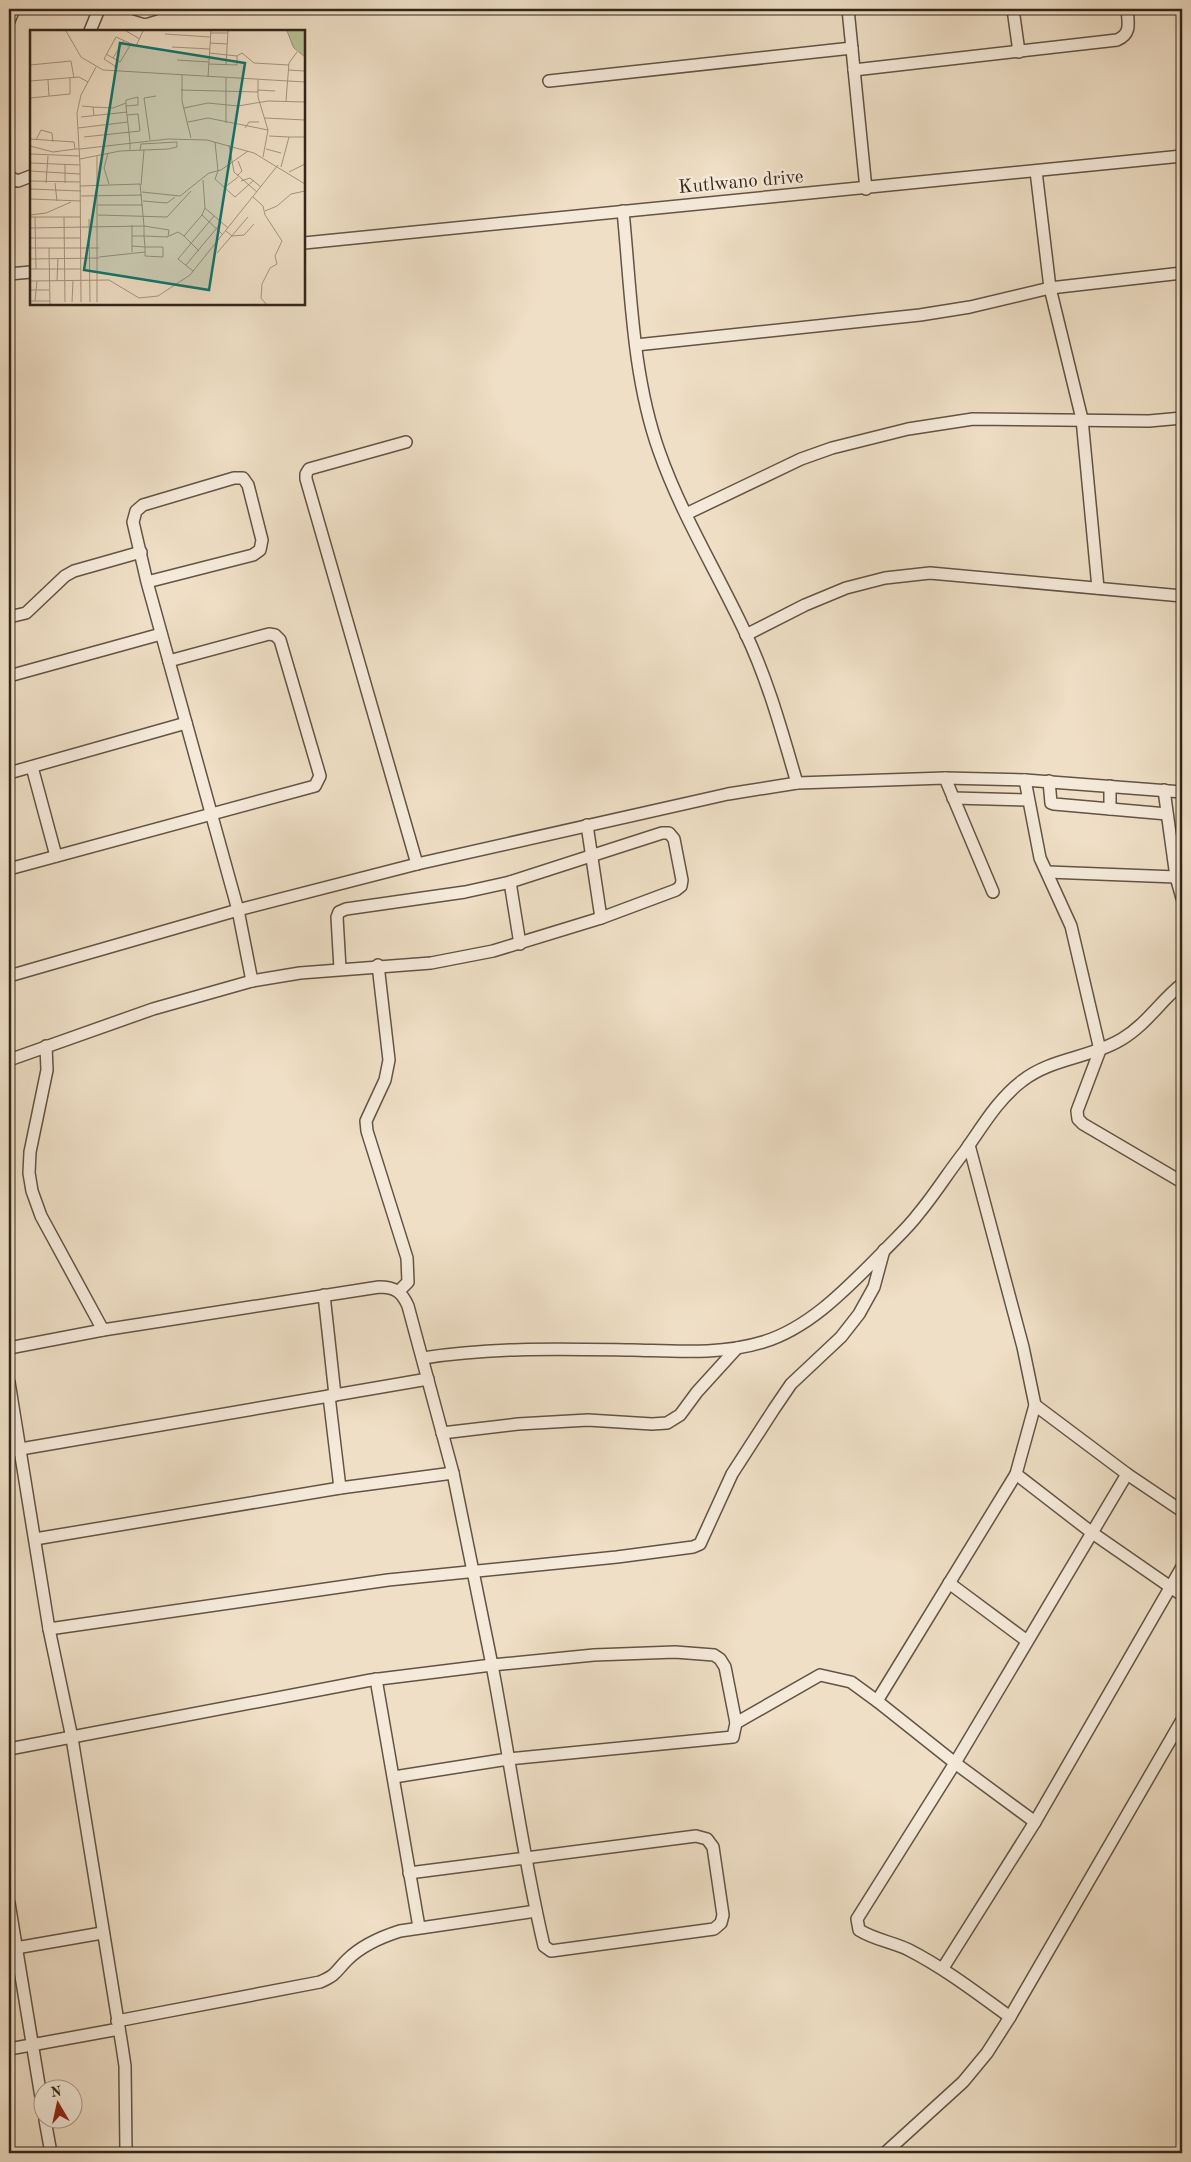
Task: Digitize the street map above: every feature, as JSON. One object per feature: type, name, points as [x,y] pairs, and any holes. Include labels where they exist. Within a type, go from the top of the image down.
[{"type":"street","points":[[9,21],[14,9]]},
{"type":"street","points":[[90,30],[99,9]]},
{"type":"street","points":[[135,9],[145,12],[155,9]]},
{"type":"street","points":[[848,9],[866,188]]},
{"type":"street","points":[[1013,9],[1018,52]]},
{"type":"street","points":[[854,70],[1117,40],[1127,34],[1129,27],[1127,9]]},
{"type":"street","points":[[550,81],[852,48]]},
{"type":"street","name":"Kutlwano drive","points":[[305,243],[1182,156]]},
{"type":"street","points":[[1036,171],[1050,288],[1082,419],[1098,588]]},
{"type":"street","points":[[9,177],[18,180],[30,176]]},
{"type":"street","points":[[623,211],[636,345],[642,382],[658,450],[686,514],[746,635],[776,711],[798,783]]},
{"type":"street","points":[[9,274],[30,272]]},
{"type":"street","points":[[636,345],[920,315],[970,307],[1050,288],[1182,273]]},
{"type":"street","points":[[686,514],[801,459],[868,438],[973,419],[1149,421],[1182,418]]},
{"type":"street","points":[[406,442],[309,469],[306,474],[306,480],[417,864]]},
{"type":"street","points":[[147,582],[252,555],[260,550],[262,540],[248,485],[243,478],[234,478],[144,504],[136,511],[134,522],[147,582],[213,814],[238,910],[252,982]]},
{"type":"street","points":[[9,617],[26,612],[65,576],[74,571],[141,552]]},
{"type":"street","points":[[746,635],[805,604],[846,588],[885,578],[930,573],[1182,596]]},
{"type":"street","points":[[9,676],[162,634]]},
{"type":"street","points":[[9,869],[315,786],[320,776],[280,640],[275,635],[269,634],[169,661]]},
{"type":"street","points":[[9,774],[186,723]]},
{"type":"street","points":[[32,767],[56,856]]},
{"type":"street","points":[[945,778],[993,892]]},
{"type":"street","points":[[9,976],[238,910],[417,864],[728,794],[798,783],[945,778],[1049,781],[1182,792]]},
{"type":"street","points":[[1025,780],[1040,858],[1071,926],[1100,1050],[1077,1110],[1078,1119],[1083,1124],[1182,1182]]},
{"type":"street","points":[[1049,781],[1050,798],[1054,804],[1167,814]]},
{"type":"street","points":[[1110,786],[1110,810]]},
{"type":"street","points":[[1164,790],[1182,898]]},
{"type":"street","points":[[953,798],[1028,800]]},
{"type":"street","points":[[587,825],[601,918]]},
{"type":"street","points":[[9,1060],[153,1009],[252,982],[300,973],[431,962],[520,944],[601,918],[676,890],[681,886],[682,880],[674,839],[669,833],[662,833],[510,882],[465,892],[346,909],[340,912],[337,917],[340,969]]},
{"type":"street","points":[[1048,872],[1178,872]]},
{"type":"street","points":[[510,882],[520,944]]},
{"type":"street","points":[[378,965],[389,1060],[385,1080],[366,1121],[367,1131],[407,1258],[408,1282],[398,1291]]},
{"type":"street","points":[[423,1358],[460,1352],[539,1348],[675,1351],[737,1348],[764,1342],[784,1334],[813,1316],[852,1284],[919,1214],[1004,1098],[1021,1081],[1042,1068],[1100,1050],[1124,1038],[1182,984]]},
{"type":"street","points":[[46,1046],[47,1070],[30,1152],[29,1173],[32,1191],[40,1216],[102,1330]]},
{"type":"street","points":[[877,1701],[1016,1474],[1035,1405],[1023,1347],[969,1145]]},
{"type":"street","points":[[49,1629],[388,1580],[617,1557],[693,1547],[700,1544],[732,1474],[791,1384],[841,1337],[859,1314],[874,1287],[884,1250]]},
{"type":"street","points":[[9,1348],[102,1330],[379,1287],[391,1287],[398,1291],[408,1306],[453,1473],[492,1665],[526,1857],[544,1946],[552,1951],[714,1929],[720,1924],[723,1915],[713,1848],[707,1839],[696,1836],[526,1857],[409,1873]]},
{"type":"street","points":[[324,1296],[340,1488]]},
{"type":"street","points":[[442,1433],[518,1424],[588,1420],[652,1424],[667,1423],[680,1415],[697,1392],[737,1348]]},
{"type":"street","points":[[14,1449],[428,1379]]},
{"type":"street","points":[[9,1382],[14,1449],[35,1539],[49,1629],[72,1738],[125,2066],[126,2153]]},
{"type":"street","points":[[1035,1405],[1127,1474],[1182,1511]]},
{"type":"street","points":[[35,1539],[340,1488],[453,1473]]},
{"type":"street","points":[[1016,1474],[1091,1532],[1182,1595]]},
{"type":"street","points":[[1010,2017],[942,1968],[907,1949],[871,1938],[859,1930],[857,1919],[955,1763],[1127,1474]]},
{"type":"street","points":[[942,1968],[1035,1822],[1182,1567]]},
{"type":"street","points":[[950,1583],[1027,1641]]},
{"type":"street","points":[[9,1749],[376,1679],[492,1665],[594,1655],[675,1652],[714,1655],[720,1659],[725,1667],[736,1723],[733,1737],[508,1759],[394,1777]]},
{"type":"street","points":[[736,1723],[820,1675],[851,1682],[1035,1822]]},
{"type":"street","points":[[376,1679],[419,1927]]},
{"type":"street","points":[[885,2153],[963,2082],[987,2053],[1010,2017],[1182,1720]]},
{"type":"street","points":[[9,1903],[13,1949],[38,2080]]},
{"type":"street","points":[[9,2048],[320,1982],[335,1975],[348,1960],[382,1937],[419,1927],[536,1911]]},
{"type":"street","points":[[13,1949],[102,1933]]},
{"type":"street","points":[[47,2130],[51,2153]]}]
